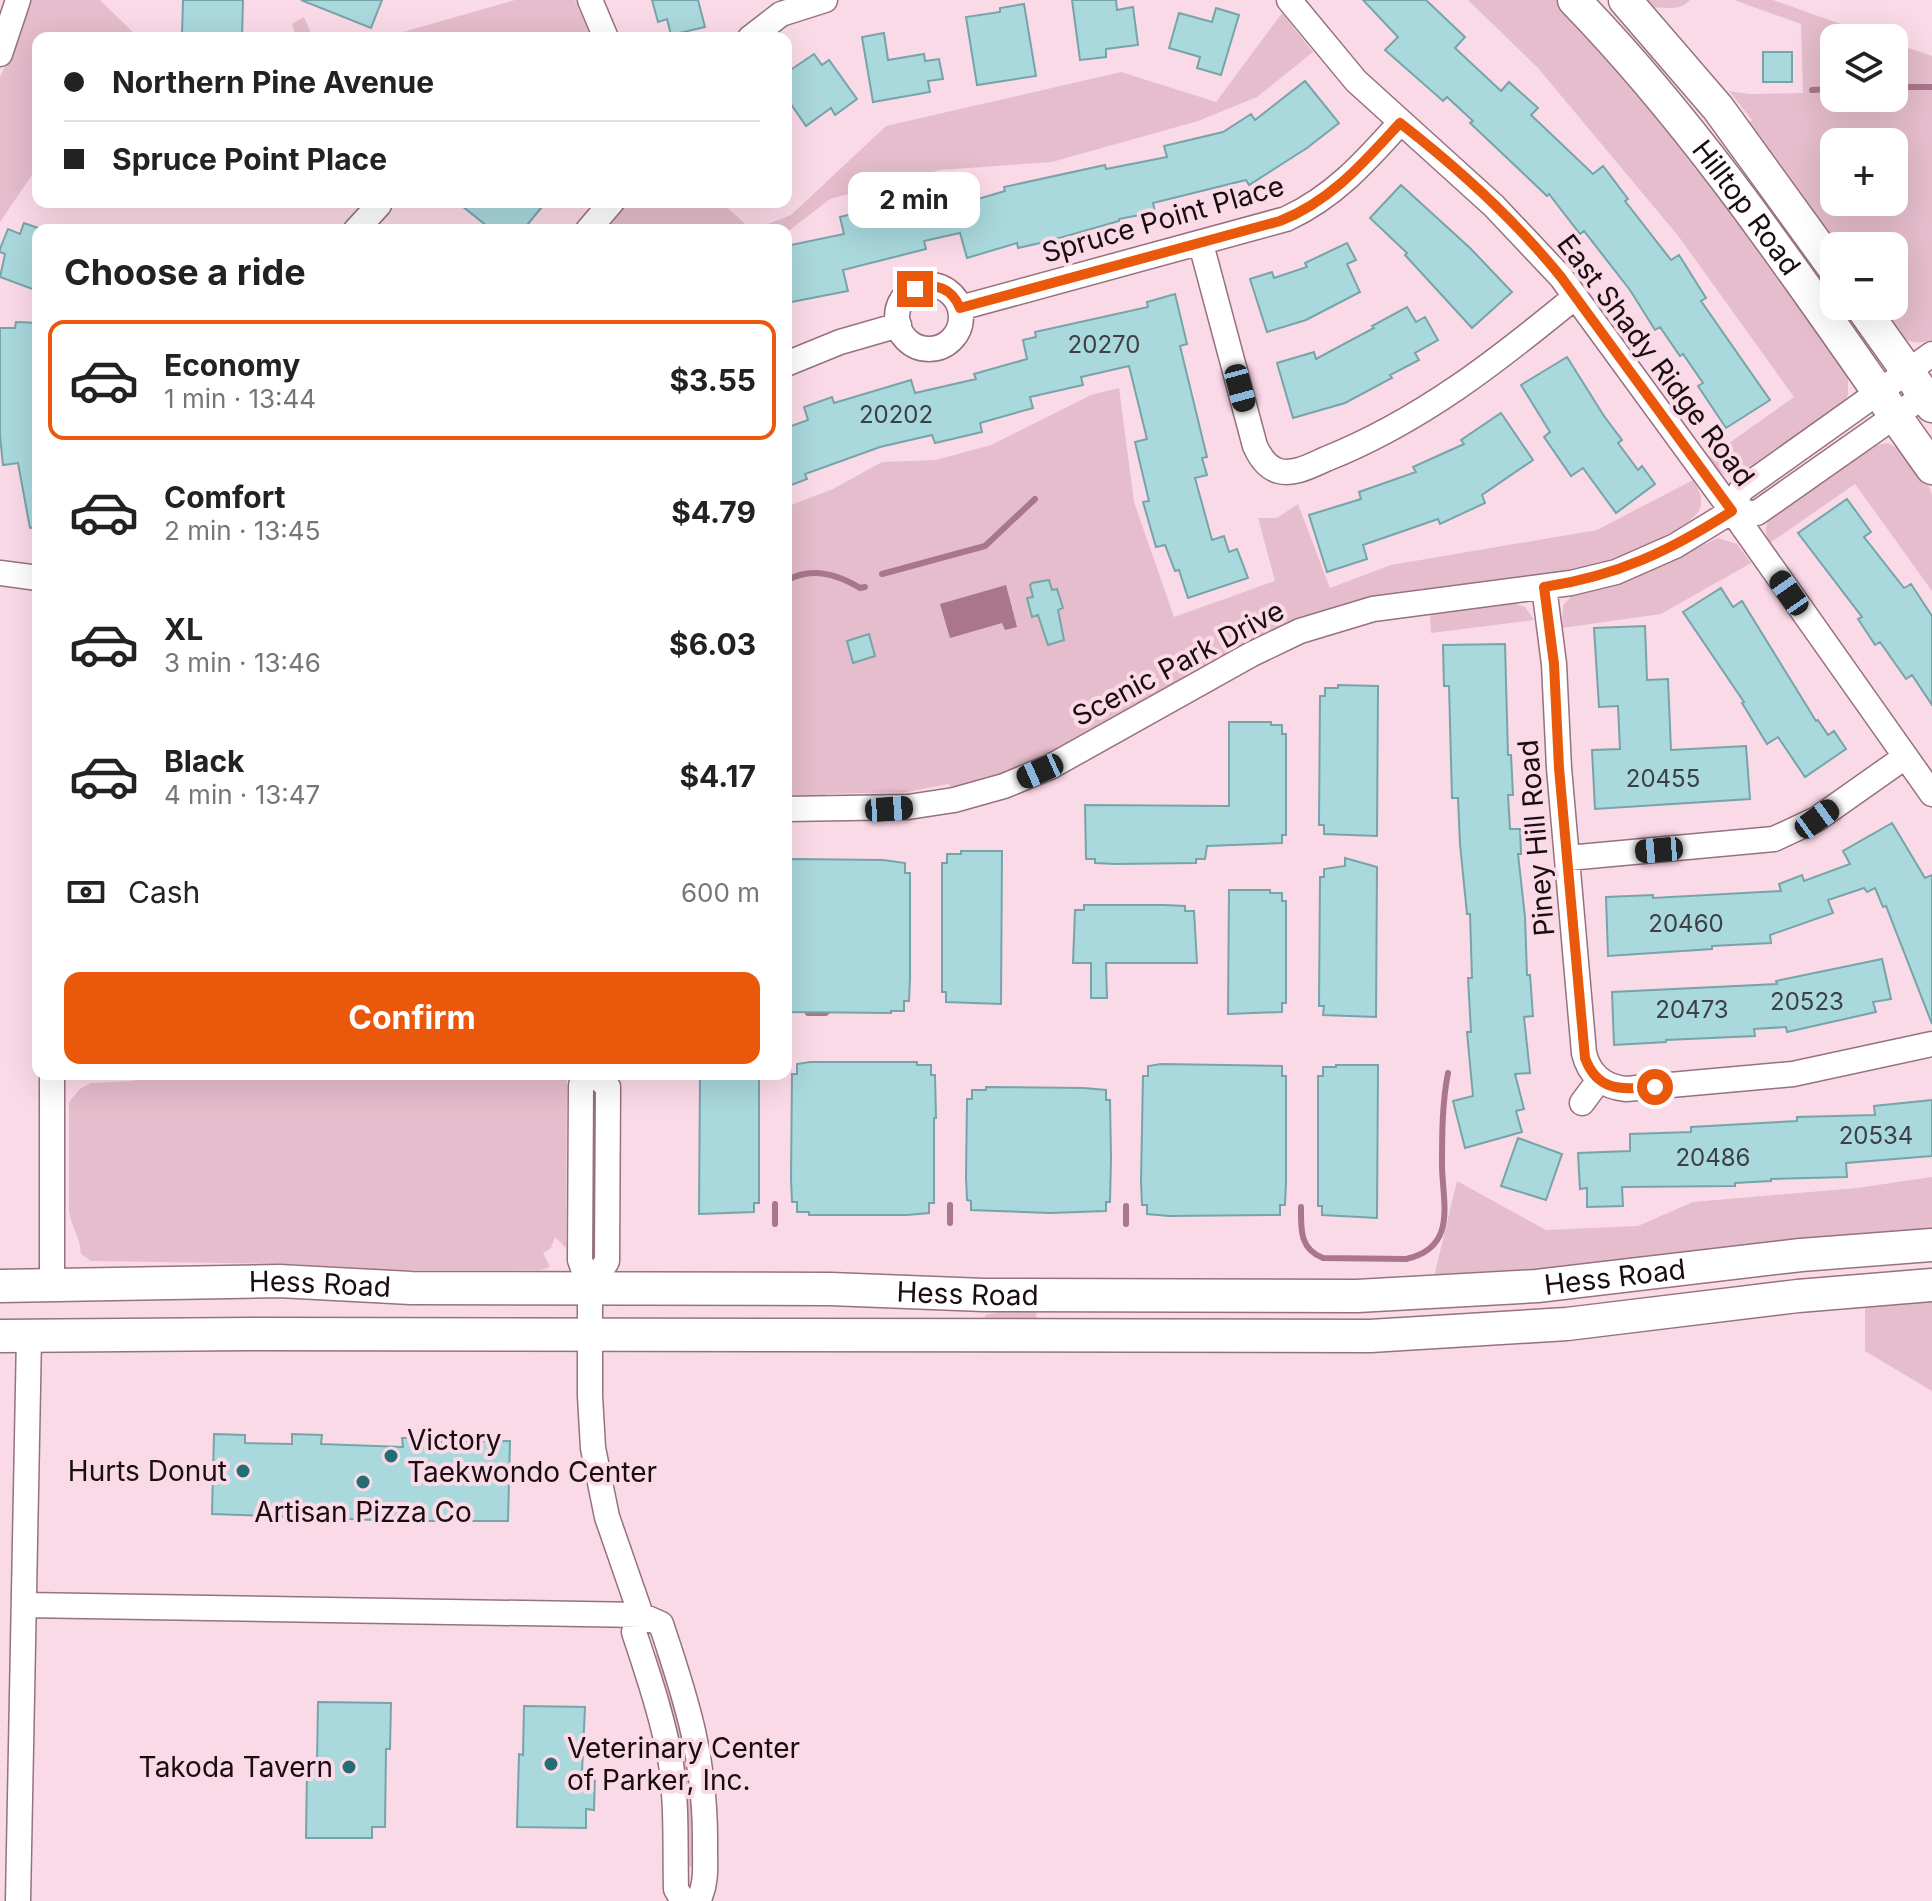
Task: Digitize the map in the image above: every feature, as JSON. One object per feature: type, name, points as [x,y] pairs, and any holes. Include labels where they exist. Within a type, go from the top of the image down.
[{"type":"main road","name":"Hilltop Road","points":[[1574,0],[1696,140],[1932,468]]},
{"type":"main road","name":"Hilltop Road","points":[[1625,0],[1718,108],[1820,249]]},
{"type":"main road","points":[[1873,320],[1926,384]]},
{"type":"main road","name":"Hess Road","points":[[0,1286],[279,1281],[411,1288],[830,1289],[984,1295],[1371,1296],[1551,1285],[1801,1255],[1932,1245]]},
{"type":"main road","name":"Hess Road","points":[[14,1336],[1405,1335],[1567,1324],[1782,1297],[1932,1285]]},
{"type":"street","points":[[0,54],[18,0]]},
{"type":"street","points":[[590,0],[603,32]]},
{"type":"street","points":[[758,32],[781,14],[825,0]]},
{"type":"street","name":"East Shady Ridge Road","points":[[1289,0],[1346,70],[1400,123],[1457,171],[1551,266],[1732,511],[1932,794]]},
{"type":"street","name":"Spruce Point Place","points":[[960,308],[1280,221],[1314,205],[1352,175],[1400,123]]},
{"type":"street","points":[[362,224],[376,208]]},
{"type":"street","points":[[593,224],[607,208]]},
{"type":"street","points":[[1201,244],[1255,446],[1268,480],[1370,440],[1411,419],[1476,376],[1575,297]]},
{"type":"street","points":[[933,285],[945,289],[960,308],[958,331],[951,341],[941,347],[918,347],[908,341],[899,325],[898,313],[902,301],[921,286],[933,285]]},
{"type":"street","points":[[792,362],[840,342],[899,325]]},
{"type":"street","name":"Scenic Park Drive","points":[[792,809],[908,807],[994,790],[1050,767],[1242,659],[1309,627],[1382,608],[1587,580],[1630,567],[1675,546],[1732,511],[1757,513],[1887,404],[1926,384]]},
{"type":"street","points":[[0,573],[32,577]]},
{"type":"street","name":"Piney Hill Road","points":[[1544,587],[1554,664],[1584,1053],[1589,1067],[1599,1080]]},
{"type":"street","points":[[1568,858],[1774,839],[1817,819],[1905,757]]},
{"type":"street","points":[[1582,1103],[1599,1080],[1626,1089],[1781,1076],[1932,1044]]},
{"type":"street","points":[[52,1080],[52,1285]]},
{"type":"street","points":[[599,1080],[608,1087],[607,1261],[590,1288],[591,1426],[607,1517],[641,1615],[634,1632],[668,1746],[675,1797],[676,1889],[683,1901]]},
{"type":"street","points":[[14,1336],[24,1605],[18,1901]]},
{"type":"street","points":[[24,1605],[641,1615],[661,1624],[697,1739],[703,1777],[705,1828],[705,1889],[698,1901]]},
{"type":"shaded area","points":[[30,0],[100,0],[133,32],[32,32],[32,175],[0,222],[0,77],[21,34]]},
{"type":"shaded area","points":[[515,0],[575,0],[588,32],[403,32]]},
{"type":"shaded area","points":[[1468,0],[1556,0],[1614,61],[1698,165],[1848,375],[1848,395],[1840,407],[1738,477],[1724,474],[1714,466],[1708,458],[1794,397],[1679,237],[1538,68]]},
{"type":"shaded area","points":[[1641,0],[1690,0],[1671,8],[1649,8]]},
{"type":"shaded area","points":[[1734,0],[1773,0],[1841,24],[1820,24],[1820,112],[1908,112],[1908,48],[1932,56],[1932,340],[1913,342],[1905,339],[1887,320],[1908,320],[1908,232],[1824,232],[1746,125],[1752,120],[1729,91],[1749,94],[1803,93],[1801,24]]},
{"type":"shaded area","points":[[1282,13],[1313,52],[1257,97],[1198,121],[1052,162],[940,170],[830,199],[792,228],[792,224],[768,224],[791,215],[886,126],[1121,72],[1216,102]]},
{"type":"shaded area","points":[[304,17],[310,32],[295,32],[292,24]]},
{"type":"shaded area","points":[[623,208],[728,208],[745,224],[609,224]]},
{"type":"shaded area","points":[[1119,388],[1134,502],[1174,617],[1275,581],[1258,518],[1277,518],[1298,504],[1330,588],[1391,565],[1597,530],[1693,480],[1701,505],[1695,516],[1681,526],[1637,553],[1611,563],[1380,597],[1335,607],[1292,623],[1209,663],[1089,734],[1024,766],[988,779],[951,790],[949,784],[907,792],[826,794],[825,799],[792,799],[792,505],[833,489],[882,462],[936,460],[991,445],[1091,395]]},
{"type":"shaded area","points":[[1887,443],[1914,465],[1932,495],[1932,591],[1855,484],[1770,543],[1767,536],[1766,526],[1771,516],[1872,446]]},
{"type":"shaded area","points":[[1718,538],[1737,544],[1751,563],[1661,614],[1562,628],[1563,605],[1574,594],[1646,573]]},
{"type":"shaded area","points":[[1006,585],[1017,627],[1005,630],[1002,623],[950,638],[940,604]]},
{"type":"shaded area","points":[[1513,603],[1525,607],[1534,620],[1431,633],[1430,613]]},
{"type":"shaded area","points":[[567,1080],[566,1248],[555,1237],[551,1248],[543,1253],[550,1267],[541,1270],[395,1270],[292,1264],[91,1261],[81,1254],[69,1211],[69,1102],[80,1089],[91,1083]]},
{"type":"shaded area","points":[[1932,1177],[1932,1233],[1433,1281],[1457,1181],[1546,1230],[1638,1226],[1693,1202],[1857,1188]]},
{"type":"shaded area","points":[[1932,1298],[1932,1391],[1865,1351],[1865,1303]]},
{"type":"shaded area","points":[[1037,1307],[1036,1324],[986,1324],[985,1315]]},
{"type":"shaded area","points":[[661,1653],[692,1766],[695,1867],[685,1867],[675,1734],[656,1657]]},
{"type":"building","points":[[183,0],[243,0],[242,32],[182,32]]},
{"type":"building","points":[[301,0],[382,0],[371,28]]},
{"type":"building","points":[[652,0],[698,0],[705,27],[670,32],[667,19],[658,22]]},
{"type":"building","points":[[1072,0],[1116,0],[1117,10],[1133,7],[1138,45],[1106,49],[1106,57],[1080,60]]},
{"type":"building","points":[[1363,0],[1426,0],[1465,37],[1455,48],[1501,91],[1509,82],[1538,108],[1531,115],[1593,174],[1603,166],[1628,199],[1625,201],[1671,260],[1679,255],[1706,298],[1701,301],[1770,400],[1726,428],[1698,386],[1703,383],[1683,354],[1680,356],[1660,327],[1655,330],[1630,290],[1584,231],[1580,234],[1549,194],[1547,196],[1470,123],[1473,121],[1447,97],[1443,101],[1385,50],[1398,37]]},
{"type":"building","points":[[1024,4],[1036,76],[977,85],[966,17],[1000,12],[1000,8]]},
{"type":"building","points":[[1216,8],[1239,15],[1221,75],[1197,68],[1200,57],[1169,48],[1179,13],[1212,22]]},
{"type":"building","points":[[884,33],[888,60],[924,54],[925,61],[939,59],[943,79],[928,81],[930,92],[873,102],[862,37]]},
{"type":"building","points":[[1763,52],[1792,52],[1792,82],[1763,82]]},
{"type":"building","points":[[814,54],[822,65],[829,60],[857,99],[835,115],[831,108],[806,126],[792,106],[792,69]]},
{"type":"building","points":[[1305,81],[1339,123],[1307,148],[1249,185],[1246,180],[1153,203],[1155,212],[1119,219],[1049,241],[1018,248],[1017,243],[967,258],[960,233],[924,241],[926,249],[843,270],[848,291],[792,302],[792,245],[844,234],[840,217],[884,206],[885,211],[932,200],[934,212],[1005,191],[1004,187],[1105,165],[1106,169],[1167,157],[1164,146],[1223,132],[1251,114],[1255,120]]},
{"type":"building","points":[[1401,185],[1470,248],[1512,292],[1472,328],[1405,255],[1407,253],[1370,218]]},
{"type":"building","points":[[464,208],[541,208],[528,224],[484,224]]},
{"type":"building","points":[[24,223],[32,226],[32,289],[0,277],[5,254],[0,249],[8,229],[20,234]]},
{"type":"building","points":[[1347,243],[1356,260],[1347,264],[1360,292],[1306,320],[1267,332],[1250,279],[1272,272],[1274,278],[1307,267],[1305,263]]},
{"type":"building","points":[[1175,294],[1187,344],[1180,346],[1207,457],[1202,458],[1207,475],[1195,478],[1212,540],[1224,536],[1229,552],[1237,549],[1248,578],[1188,598],[1179,570],[1175,571],[1165,545],[1156,547],[1143,502],[1149,501],[1135,442],[1147,439],[1129,366],[1081,377],[1083,385],[1030,397],[1033,408],[980,423],[982,432],[935,443],[932,435],[880,447],[805,474],[807,479],[792,485],[792,426],[808,420],[804,407],[832,397],[834,403],[911,380],[915,393],[976,379],[974,374],[1027,359],[1023,340],[1036,337],[1035,332],[1148,307],[1147,302]]},
{"type":"building","points":[[1407,307],[1416,322],[1425,317],[1438,340],[1415,353],[1419,360],[1345,403],[1293,418],[1277,363],[1314,352],[1316,359]]},
{"type":"building","points":[[16,322],[32,323],[30,528],[18,463],[3,465],[0,436],[0,328],[15,328]]},
{"type":"building","points":[[1567,357],[1622,440],[1618,443],[1638,470],[1642,466],[1655,484],[1616,513],[1583,468],[1571,476],[1544,437],[1550,432],[1521,385]]},
{"type":"building","points":[[1501,413],[1533,460],[1482,495],[1485,503],[1440,524],[1438,519],[1363,545],[1367,559],[1327,572],[1309,515],[1361,499],[1359,492],[1416,472],[1413,467],[1464,444],[1461,440]]},
{"type":"building","points":[[1847,499],[1871,532],[1864,537],[1904,588],[1911,584],[1932,616],[1932,705],[1912,675],[1906,679],[1880,642],[1875,645],[1858,619],[1862,617],[1798,533]]},
{"type":"building","points":[[1049,580],[1052,590],[1057,589],[1063,608],[1058,610],[1064,640],[1048,645],[1038,615],[1032,617],[1027,598],[1033,597],[1032,583]]},
{"type":"building","points":[[1721,588],[1733,607],[1742,601],[1816,721],[1828,735],[1834,731],[1846,749],[1805,777],[1778,737],[1767,744],[1744,702],[1683,612]]},
{"type":"building","points":[[1645,626],[1647,680],[1668,679],[1671,750],[1746,746],[1750,799],[1595,809],[1592,750],[1620,749],[1618,706],[1599,707],[1594,628]]},
{"type":"building","points":[[869,634],[875,656],[853,663],[847,641]]},
{"type":"building","points":[[1505,644],[1508,755],[1511,755],[1513,795],[1508,795],[1510,829],[1520,829],[1521,854],[1518,854],[1533,1016],[1524,1017],[1530,1073],[1515,1074],[1524,1109],[1516,1111],[1522,1132],[1465,1148],[1453,1101],[1473,1096],[1467,1032],[1471,1032],[1468,978],[1472,978],[1470,914],[1467,914],[1458,798],[1452,798],[1449,686],[1444,686],[1443,645]]},
{"type":"building","points":[[1338,685],[1378,686],[1377,836],[1324,834],[1324,825],[1319,825],[1320,696],[1325,696],[1325,688],[1338,688]]},
{"type":"building","points":[[1229,722],[1271,722],[1271,725],[1282,725],[1282,734],[1286,734],[1286,835],[1282,835],[1282,843],[1207,846],[1205,859],[1196,859],[1196,863],[1116,864],[1095,863],[1095,859],[1086,859],[1085,805],[1229,806]]},
{"type":"building","points":[[1892,823],[1925,878],[1932,875],[1932,1024],[1886,906],[1883,907],[1875,888],[1867,892],[1864,888],[1828,900],[1833,913],[1770,935],[1771,943],[1608,956],[1606,897],[1653,895],[1653,898],[1781,891],[1779,884],[1802,875],[1804,881],[1850,864],[1843,851]]},
{"type":"building","points":[[961,851],[1002,851],[1001,1004],[946,1002],[946,992],[942,992],[942,863],[947,863],[947,854],[961,854]]},
{"type":"building","points":[[1345,858],[1377,867],[1376,1017],[1323,1015],[1324,1006],[1319,1006],[1320,877],[1324,877],[1324,869],[1345,866]]},
{"type":"building","points":[[792,859],[905,863],[905,873],[910,873],[910,979],[909,1001],[904,1001],[904,1011],[792,1012]]},
{"type":"building","points":[[1229,890],[1270,890],[1270,893],[1282,893],[1282,901],[1286,901],[1286,1003],[1282,1003],[1282,1012],[1228,1014]]},
{"type":"building","points":[[1084,905],[1185,906],[1185,911],[1194,911],[1197,963],[1106,963],[1107,998],[1091,998],[1091,963],[1073,963],[1075,910],[1084,910]]},
{"type":"building","points":[[1882,959],[1891,999],[1873,1002],[1876,1012],[1787,1032],[1786,1027],[1754,1029],[1755,1036],[1614,1045],[1612,992],[1777,984],[1776,981]]},
{"type":"building","points":[[917,1062],[917,1065],[931,1065],[931,1075],[935,1075],[936,1118],[934,1203],[929,1203],[929,1213],[809,1215],[809,1212],[797,1212],[797,1202],[792,1202],[791,1179],[792,1074],[797,1074],[797,1064]]},
{"type":"building","points":[[1378,1065],[1377,1218],[1322,1215],[1322,1206],[1318,1206],[1318,1076],[1323,1076],[1323,1067]]},
{"type":"building","points":[[1148,1066],[1282,1066],[1282,1076],[1286,1076],[1286,1182],[1285,1205],[1280,1205],[1280,1215],[1147,1214],[1147,1205],[1142,1205],[1141,1181],[1143,1076],[1148,1076]]},
{"type":"building","points":[[700,1080],[759,1080],[759,1203],[754,1203],[754,1212],[699,1214]]},
{"type":"building","points":[[986,1087],[1106,1090],[1106,1100],[1110,1100],[1111,1158],[1110,1202],[1106,1202],[1106,1211],[1050,1213],[971,1210],[971,1201],[967,1200],[966,1177],[967,1099],[972,1099],[972,1090],[986,1090]]},
{"type":"building","points":[[1932,1100],[1932,1156],[1846,1163],[1847,1177],[1771,1179],[1735,1183],[1735,1186],[1622,1187],[1623,1206],[1587,1207],[1587,1188],[1580,1189],[1578,1153],[1630,1151],[1630,1134],[1691,1132],[1691,1127],[1797,1121],[1797,1117],[1875,1115],[1874,1106]]},
{"type":"building","points":[[1518,1138],[1562,1154],[1546,1200],[1501,1186]]},
{"type":"building","points":[[214,1434],[245,1435],[245,1443],[292,1444],[292,1434],[322,1435],[321,1444],[403,1447],[402,1438],[429,1438],[429,1442],[510,1441],[508,1521],[402,1521],[212,1514]]},
{"type":"building","name":"Takoda Tavern","points":[[318,1702],[391,1703],[390,1749],[386,1749],[385,1827],[372,1827],[372,1838],[306,1838],[307,1771],[313,1771],[313,1762],[317,1762]]},
{"type":"building","name":"Veterinary Center of Parker, Inc.","points":[[524,1706],[585,1707],[582,1772],[595,1772],[594,1810],[586,1809],[586,1828],[517,1827]]},
{"type":"waterway","points":[[1908,87],[1932,87]]},
{"type":"waterway","points":[[1812,90],[1820,90]]},
{"type":"waterway","points":[[882,574],[985,546],[1035,499]]},
{"type":"waterway","points":[[792,578],[824,574],[860,588],[865,587]]},
{"type":"waterway","points":[[808,1013],[826,1013],[830,1008]]},
{"type":"waterway","points":[[1301,1207],[1305,1243],[1323,1258],[1406,1259],[1433,1245],[1444,1223],[1442,1132],[1448,1073]]},
{"type":"waterway","points":[[775,1204],[775,1224]]},
{"type":"waterway","points":[[950,1205],[950,1223]]},
{"type":"waterway","points":[[1126,1206],[1126,1224]]},
{"type":"place","name":"Victory Taekwondo Center","points":[[391,1456]]},
{"type":"place","name":"Hurts Donut","points":[[243,1471]]},
{"type":"place","name":"Artisan Pizza Co","points":[[363,1482]]},
{"type":"place","name":"Veterinary Center of Parker, Inc.","points":[[551,1764]]},
{"type":"place","name":"Takoda Tavern","points":[[349,1767]]},
{"type":"route","points":[[915,289],[933,285],[945,289],[960,308],[1280,221],[1314,205],[1341,185],[1400,123],[1457,171],[1531,243],[1561,277],[1732,511],[1675,546],[1630,567],[1587,580],[1544,587],[1554,664],[1559,768],[1585,1058],[1595,1077],[1611,1086],[1621,1089],[1655,1087]]}]
